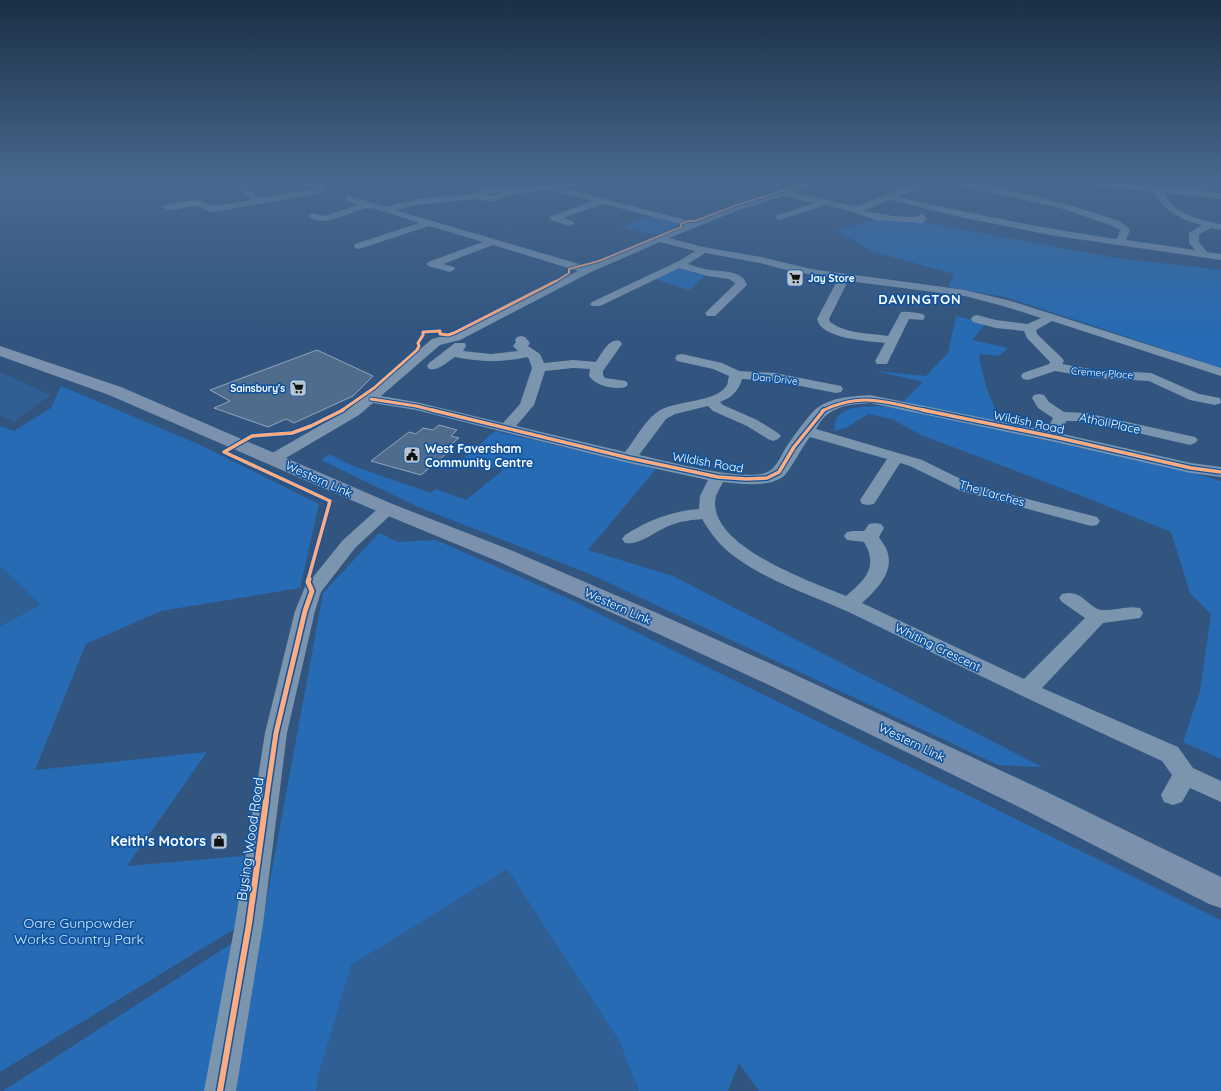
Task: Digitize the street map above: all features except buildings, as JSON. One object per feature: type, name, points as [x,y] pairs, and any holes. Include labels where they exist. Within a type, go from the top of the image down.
[{"type":"main road","name":"Western Link","points":[[0,351],[115,391],[388,509],[505,556],[778,678],[1043,805],[1221,893]]},
{"type":"street","points":[[357,245],[396,233]]},
{"type":"street","points":[[461,233],[587,270]]},
{"type":"street","points":[[273,458],[354,412],[436,342],[456,337],[587,270],[675,233]]},
{"type":"street","points":[[1060,233],[1221,257]]},
{"type":"street","points":[[1120,243],[1124,233]]},
{"type":"street","points":[[1194,233],[1194,243],[1203,253]]},
{"type":"street","points":[[660,239],[704,250],[761,260],[790,268],[844,278],[965,293],[1007,303],[1221,372]]},
{"type":"street","points":[[450,269],[432,264],[492,242]]},
{"type":"street","points":[[602,299],[694,258],[704,250]]},
{"type":"street","points":[[679,265],[708,273],[732,276],[740,281],[741,285],[718,310]]},
{"type":"street","points":[[861,274],[892,278],[891,284]]},
{"type":"street","points":[[844,278],[823,319],[824,324],[839,332],[892,340]]},
{"type":"street","points":[[882,361],[905,315],[919,317]]},
{"type":"street","points":[[977,319],[994,326],[1029,328],[1052,317]]},
{"type":"street","name":"Cremer Place","points":[[1029,328],[1031,334],[1057,361],[1054,367]]},
{"type":"street","points":[[506,428],[527,406],[539,368],[535,357],[519,346],[524,344],[521,340]]},
{"type":"street","points":[[616,344],[596,371],[596,376],[601,380],[621,384]]},
{"type":"street","points":[[434,366],[442,358],[457,350],[478,358],[529,353]]},
{"type":"street","name":"Dan Drive","points":[[682,358],[710,359],[736,375],[775,377],[811,386],[836,389]]},
{"type":"street","points":[[539,368],[573,364],[600,366]]},
{"type":"street","name":"Cremer Place","points":[[1028,376],[1054,367],[1089,373],[1157,367],[1191,399],[1215,401]]},
{"type":"street","name":"Dan Drive","points":[[629,458],[660,416],[671,409],[678,407],[712,402],[723,396],[732,388],[736,382],[736,375]]},
{"type":"street","name":"Athol Place","points":[[1039,398],[1043,405],[1061,418],[1074,416],[1086,417],[1161,430],[1190,440]]},
{"type":"street","name":"Wildish Road","points":[[371,399],[416,406],[629,458],[718,477],[746,479],[768,478],[779,472],[794,447],[822,411],[836,404],[853,400],[870,399],[1055,437],[1191,468],[1221,472]]},
{"type":"street","points":[[712,402],[723,411],[764,434]]},
{"type":"street","name":"Athol Place","points":[[1055,437],[1057,424],[1061,418]]},
{"type":"street","name":"The Larches","points":[[807,431],[916,463],[967,488],[1091,521]]},
{"type":"street","points":[[876,495],[896,457]]},
{"type":"street","points":[[636,530],[688,514],[708,513],[708,496],[718,477]]},
{"type":"street","name":"Bysing Wood Road","points":[[220,1091],[249,924],[276,733],[305,611],[312,591],[349,544],[388,509]]},
{"type":"street","name":"Whiting Crescent","points":[[708,513],[719,533],[741,553],[772,572],[848,604],[1027,690],[1170,754],[1185,775],[1221,792]]},
{"type":"street","points":[[848,604],[868,587],[879,571],[879,555],[866,534]]},
{"type":"street","points":[[1068,598],[1097,617],[1133,614]]},
{"type":"street","points":[[1027,690],[1097,617]]},
{"type":"street","points":[[1173,795],[1185,775]]},
{"type":"green space","points":[[646,233],[662,233],[659,234]]},
{"type":"green space","points":[[841,233],[982,233],[1110,257],[1221,270],[1221,368],[1005,297],[949,287],[954,274],[871,251]]},
{"type":"green space","points":[[679,265],[708,273],[689,290],[649,277]]},
{"type":"green space","points":[[956,316],[986,323],[972,340],[1008,348],[999,356],[981,354],[979,357],[987,389],[1000,421],[1004,423],[903,402],[923,382],[875,371],[926,376],[948,353]]},
{"type":"green space","name":"Oare Gunpowder Works Country Park","points":[[61,386],[198,444],[319,504],[300,588],[161,611],[86,644],[35,770],[207,752],[127,866],[254,855],[236,928],[0,1072],[0,626],[40,605],[0,566],[0,426],[14,431],[51,408]]},
{"type":"green space","points":[[875,406],[898,408],[1182,470],[1221,481],[1221,759],[1183,742],[1200,691],[1211,614],[1190,593],[1171,532],[1082,496],[921,435],[892,419],[868,414],[848,427],[834,431],[835,423],[842,413],[854,408]]},
{"type":"green space","points":[[495,431],[656,469],[588,550],[673,576],[1042,767],[998,765],[592,575],[416,506],[321,460],[329,454],[353,466],[431,493],[436,489],[466,500],[503,470],[463,459]]},
{"type":"green space","points":[[379,533],[398,542],[436,540],[565,597],[1221,920],[1221,1091],[759,1091],[739,1063],[728,1091],[639,1091],[619,1041],[507,869],[318,1076],[316,1091],[234,1091],[263,919],[323,593]]},
{"type":"green space","points":[[237,940],[208,1091],[3,1091]]},
{"type":"shaded area","points":[[0,372],[50,395],[14,422],[0,415]]},
{"type":"shaded area","points":[[0,566],[40,605],[0,626]]},
{"type":"shaded area","points":[[507,869],[619,1041],[639,1091],[316,1091],[318,1076],[351,965]]},
{"type":"cycle path","points":[[220,1091],[249,924],[276,733],[305,611],[312,591],[308,582],[330,501],[224,452],[252,436],[283,435],[292,433],[311,426],[344,409],[374,388],[417,350],[419,346],[418,343],[423,335],[423,332],[440,331],[440,334],[448,335],[454,333],[554,282],[569,273],[569,269],[599,261],[667,233]]},
{"type":"cycle path","points":[[371,399],[416,406],[629,458],[718,477],[746,479],[767,478],[779,472],[794,447],[822,411],[836,404],[853,400],[870,399],[1055,437],[1191,468],[1221,472]]},
{"type":"place","name":"Jay Store","points":[[795,278]]},
{"type":"place","name":"Sainsbury's","points":[[298,388]]},
{"type":"place","name":"West Faversham Community Centre","points":[[412,455]]},
{"type":"place","name":"Keith's Motors","points":[[219,841]]},
{"type":"district","name":"DAVINGTON","points":[[920,299]]}]
